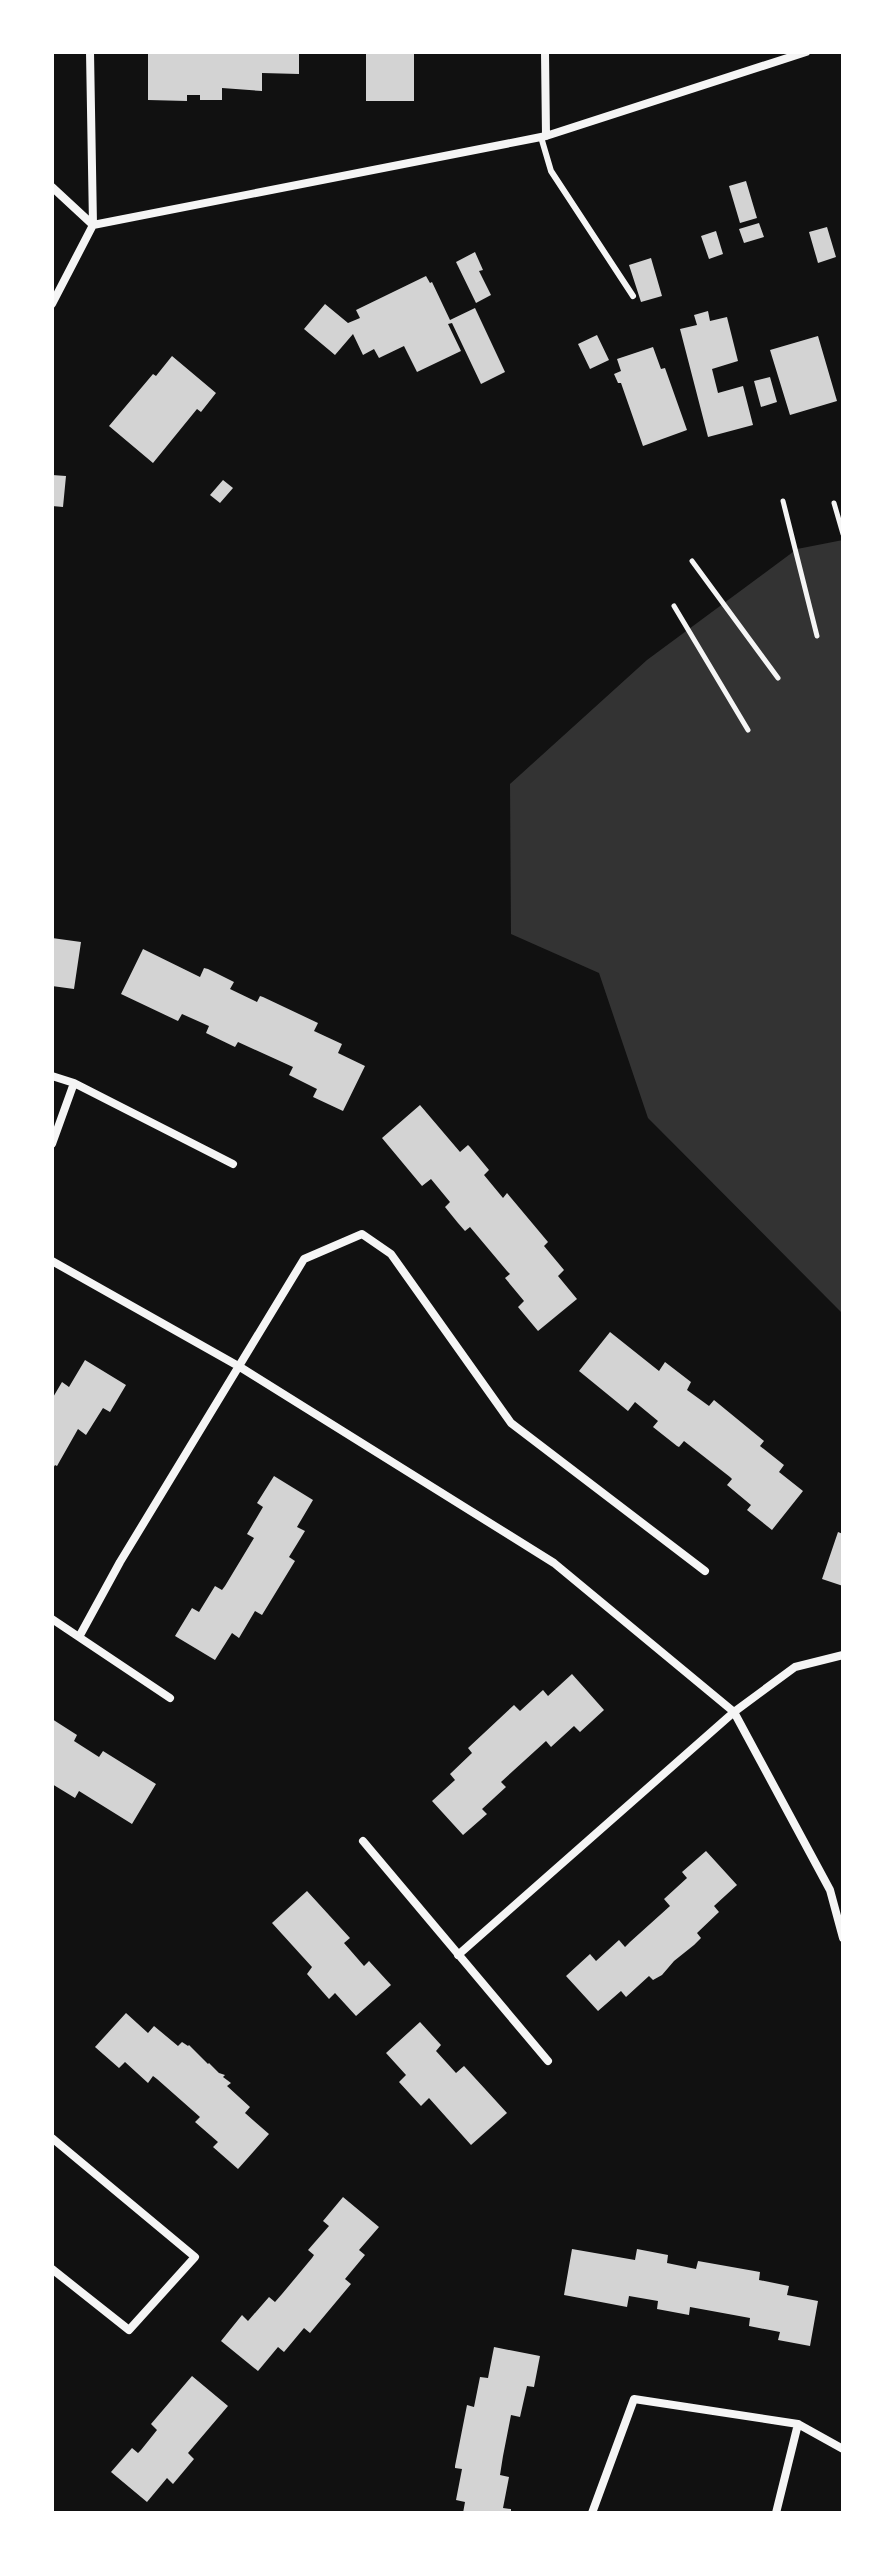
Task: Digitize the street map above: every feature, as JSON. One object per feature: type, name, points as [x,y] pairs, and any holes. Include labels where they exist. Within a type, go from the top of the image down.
[{"type":"street","points":[[52,304],[93,225],[90,52]]},
{"type":"street","points":[[543,137],[545,52]]},
{"type":"street","points":[[93,225],[543,137],[806,52]]},
{"type":"street","points":[[52,187],[93,225]]},
{"type":"street","points":[[52,1076],[74,1083],[233,1164]]},
{"type":"street","points":[[52,1144],[74,1083]]},
{"type":"street","points":[[79,1637],[120,1562],[304,1259],[362,1234],[391,1254],[511,1423],[705,1571]]},
{"type":"street","points":[[52,1261],[240,1367],[554,1563],[734,1712],[830,1890],[843,1938]]},
{"type":"street","points":[[52,1619],[170,1698]]},
{"type":"street","points":[[458,1955],[734,1712],[795,1667],[843,1655]]},
{"type":"street","points":[[363,1841],[548,2061]]},
{"type":"street","points":[[52,2138],[195,2257],[129,2330],[52,2269]]},
{"type":"street","points":[[592,2513],[634,2399],[798,2424],[843,2449]]},
{"type":"street","points":[[776,2513],[798,2424]]},
{"type":"lane","points":[[543,137],[551,171],[633,296]]},
{"type":"path","points":[[783,501],[817,636]]},
{"type":"path","points":[[834,503],[843,534]]},
{"type":"path","points":[[692,561],[778,678]]},
{"type":"path","points":[[674,606],[748,730]]},
{"type":"shaded area","points":[[843,540],[843,1314],[648,1118],[599,973],[511,934],[510,784],[647,660],[797,549]]},
{"type":"building","points":[[148,52],[299,52],[299,74],[262,73],[262,91],[222,88],[222,100],[200,100],[200,95],[187,95],[187,101],[148,100]]},
{"type":"building","points":[[366,52],[414,52],[414,101],[366,101]]},
{"type":"building","points":[[746,181],[757,218],[740,223],[729,186]]},
{"type":"building","points":[[759,223],[764,237],[744,243],[739,229]]},
{"type":"building","points":[[827,227],[836,257],[818,263],[809,232]]},
{"type":"building","points":[[716,231],[723,254],[709,259],[701,236]]},
{"type":"building","points":[[475,252],[483,270],[479,271],[491,295],[476,303],[456,262]]},
{"type":"building","points":[[651,258],[662,296],[641,302],[629,265]]},
{"type":"building","points":[[426,276],[450,320],[475,308],[505,372],[481,384],[452,323],[448,324],[461,351],[417,372],[404,346],[379,358],[374,349],[363,355],[353,334],[335,355],[304,329],[325,304],[348,323],[360,318],[356,310]]},
{"type":"building","points":[[708,311],[710,321],[727,317],[738,361],[712,369],[718,393],[743,386],[753,425],[708,437],[680,329],[697,325],[694,315]]},
{"type":"building","points":[[597,335],[609,360],[590,369],[578,344]]},
{"type":"building","points":[[818,336],[837,401],[790,415],[770,350]]},
{"type":"building","points":[[653,347],[661,369],[665,368],[687,430],[643,446],[621,383],[614,374],[621,371],[617,359]]},
{"type":"building","points":[[172,356],[216,393],[201,412],[197,409],[153,463],[109,426]]},
{"type":"building","points":[[770,377],[777,402],[761,407],[754,381]]},
{"type":"building","points":[[52,475],[66,476],[63,507],[52,506]]},
{"type":"building","points":[[223,480],[233,488],[220,503],[210,495]]},
{"type":"building","points":[[52,938],[81,942],[74,989],[52,986]]},
{"type":"building","points":[[143,949],[200,977],[204,968],[208,969],[234,982],[230,989],[257,1002],[260,996],[263,997],[318,1023],[314,1031],[342,1044],[338,1053],[365,1066],[343,1111],[313,1097],[317,1089],[289,1075],[293,1067],[238,1042],[235,1047],[206,1033],[209,1026],[182,1014],[178,1021],[121,994]]},
{"type":"building","points":[[420,1105],[460,1152],[468,1145],[470,1147],[489,1170],[484,1175],[503,1198],[507,1193],[548,1242],[544,1246],[564,1270],[558,1276],[577,1299],[538,1331],[518,1307],[524,1301],[505,1278],[510,1274],[470,1227],[465,1231],[458,1223],[445,1207],[450,1202],[431,1179],[422,1186],[382,1138]]},
{"type":"building","points":[[610,1332],[659,1371],[665,1362],[691,1382],[687,1390],[709,1406],[714,1400],[764,1441],[760,1446],[784,1465],[779,1472],[803,1491],[772,1530],[747,1510],[751,1505],[727,1485],[732,1479],[730,1477],[684,1441],[677,1446],[653,1427],[658,1421],[635,1402],[628,1411],[579,1371]]},
{"type":"building","points":[[85,1360],[126,1385],[110,1412],[103,1408],[86,1435],[78,1429],[52,1470],[52,1399],[62,1382],[69,1387]]},
{"type":"building","points":[[274,1476],[313,1500],[297,1527],[305,1531],[289,1557],[295,1561],[262,1615],[255,1611],[239,1638],[232,1633],[215,1660],[175,1636],[192,1608],[199,1612],[215,1586],[222,1590],[225,1586],[254,1538],[247,1534],[263,1507],[257,1503]]},
{"type":"building","points":[[838,1532],[843,1534],[843,1586],[822,1579]]},
{"type":"building","points":[[572,1674],[604,1710],[580,1732],[574,1726],[551,1747],[546,1741],[501,1782],[506,1787],[482,1809],[487,1814],[463,1835],[432,1801],[455,1780],[450,1774],[472,1753],[468,1748],[514,1705],[520,1711],[543,1690],[548,1696]]},
{"type":"building","points":[[52,1719],[77,1735],[74,1741],[99,1757],[103,1751],[156,1784],[132,1824],[79,1791],[75,1798],[52,1784]]},
{"type":"building","points":[[706,1851],[737,1885],[714,1906],[719,1912],[697,1933],[701,1938],[662,1975],[653,1980],[649,1976],[626,1997],[621,1991],[598,2011],[566,1976],[590,1954],[596,1961],[619,1940],[625,1947],[670,1906],[664,1899],[687,1878],[682,1872]]},
{"type":"building","points":[[307,1891],[350,1938],[344,1943],[364,1966],[369,1961],[391,1985],[356,2016],[335,1993],[329,1999],[307,1974],[312,1967],[272,1923]]},
{"type":"building","points":[[126,2013],[148,2033],[154,2026],[178,2046],[182,2042],[189,2045],[208,2064],[225,2075],[223,2077],[231,2083],[227,2086],[250,2107],[245,2113],[269,2134],[238,2169],[213,2147],[218,2142],[195,2122],[200,2117],[157,2079],[153,2076],[148,2083],[125,2062],[119,2068],[95,2047]]},
{"type":"building","points":[[420,2022],[441,2045],[436,2051],[456,2073],[464,2066],[507,2113],[471,2145],[429,2098],[421,2106],[399,2082],[406,2075],[386,2053]]},
{"type":"building","points":[[343,2197],[379,2227],[359,2250],[365,2255],[345,2279],[351,2284],[310,2333],[304,2328],[284,2352],[278,2347],[258,2371],[221,2341],[242,2315],[248,2321],[269,2297],[275,2302],[282,2294],[314,2255],[308,2250],[329,2226],[323,2221]]},
{"type":"building","points":[[572,2249],[635,2260],[637,2249],[668,2255],[667,2263],[696,2269],[698,2261],[760,2272],[759,2280],[789,2286],[787,2295],[818,2301],[810,2346],[778,2340],[780,2332],[749,2326],[750,2318],[690,2307],[689,2315],[657,2309],[658,2301],[629,2296],[627,2307],[564,2295]]},
{"type":"building","points":[[494,2347],[540,2356],[534,2387],[527,2386],[520,2417],[511,2415],[503,2456],[500,2475],[509,2477],[503,2508],[511,2509],[511,2513],[463,2513],[465,2502],[456,2500],[462,2469],[455,2466],[467,2405],[474,2407],[480,2377],[488,2378]]},
{"type":"building","points":[[192,2376],[228,2406],[188,2453],[194,2459],[173,2484],[167,2478],[147,2502],[111,2472],[132,2448],[138,2453],[141,2450],[157,2430],[151,2424]]}]
